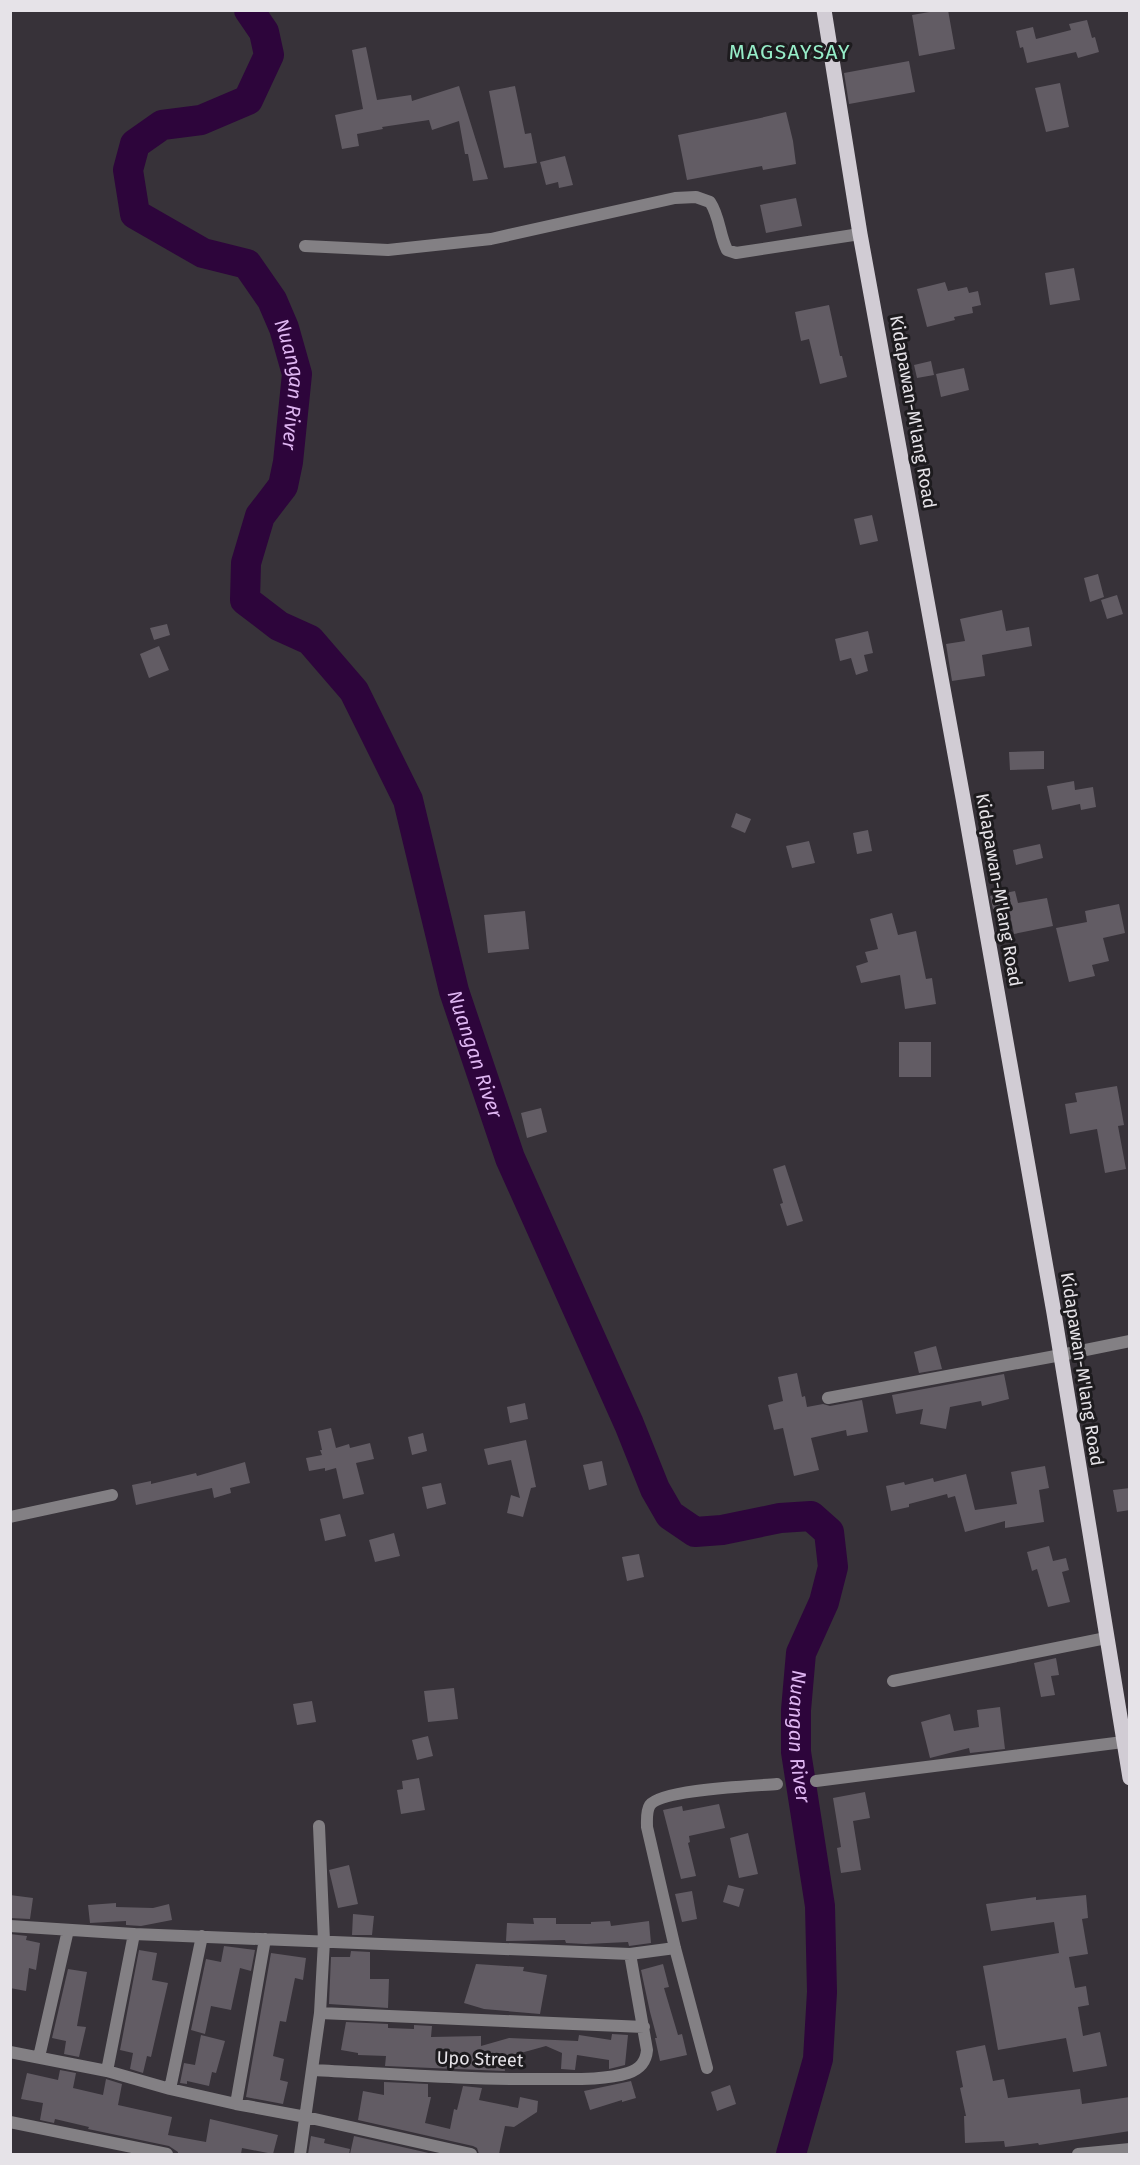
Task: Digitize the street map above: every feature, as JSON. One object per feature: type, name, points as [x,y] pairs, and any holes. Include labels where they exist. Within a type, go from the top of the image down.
[{"type":"main road","name":"Kidapawan-M'lang Road","points":[[824,10],[860,234],[963,798],[1061,1355],[1130,1778]]},
{"type":"street","points":[[305,246],[388,250],[491,239],[675,198],[696,198],[710,202],[717,213],[722,241],[727,250],[736,253],[860,234]]},
{"type":"street","points":[[828,1398],[1130,1341]]},
{"type":"street","points":[[10,1517],[112,1496]]},
{"type":"street","points":[[893,1681],[1106,1638]]},
{"type":"street","points":[[816,1781],[1123,1742]]},
{"type":"street","points":[[707,2068],[675,1948],[647,1827],[647,1814],[650,1805],[659,1798],[677,1793],[777,1784]]},
{"type":"street","points":[[300,2154],[314,2070],[320,2013],[324,1941],[319,1826]]},
{"type":"street","points":[[10,1926],[134,1934],[630,1954],[675,1948]]},
{"type":"street","points":[[39,2057],[68,1930]]},
{"type":"street","points":[[107,2071],[134,1934]]},
{"type":"street","points":[[170,2089],[202,1936]]},
{"type":"street","points":[[236,2104],[265,1939]]},
{"type":"street","points":[[320,2013],[644,2027],[630,1954]]},
{"type":"street","name":"Upo Street","points":[[314,2070],[501,2079],[569,2079],[629,2073],[642,2065],[646,2059],[644,2027]]},
{"type":"street","points":[[10,2052],[107,2071],[170,2089],[471,2154]]},
{"type":"street","points":[[10,2122],[167,2154]]},
{"type":"street","points":[[1078,2154],[1130,2149]]},
{"type":"building","points":[[948,10],[955,49],[919,56],[912,15]]},
{"type":"building","points":[[1087,20],[1099,52],[1078,58],[1076,52],[1027,63],[1016,31],[1033,27],[1036,39],[1071,30],[1069,24]]},
{"type":"building","points":[[366,47],[377,100],[411,95],[412,101],[459,86],[488,179],[473,181],[459,121],[432,130],[429,120],[382,127],[383,129],[357,134],[359,146],[342,149],[335,115],[363,109],[352,50]]},
{"type":"building","points":[[909,61],[915,92],[849,104],[844,73]]},
{"type":"building","points":[[1060,83],[1069,127],[1046,132],[1035,88]]},
{"type":"building","points":[[515,86],[525,134],[531,133],[537,163],[504,168],[489,91]]},
{"type":"building","points":[[786,112],[796,164],[763,170],[762,166],[687,180],[678,135]]},
{"type":"building","points":[[565,156],[573,185],[559,188],[558,182],[546,185],[540,162]]},
{"type":"building","points":[[796,198],[802,226],[766,233],[760,205]]},
{"type":"building","points":[[1074,268],[1080,300],[1050,305],[1045,273]]},
{"type":"building","points":[[945,282],[948,291],[967,287],[969,293],[978,291],[981,305],[972,307],[973,313],[927,327],[917,289]]},
{"type":"building","points":[[829,305],[847,377],[820,384],[809,339],[801,341],[795,312]]},
{"type":"building","points":[[931,361],[934,375],[917,378],[914,365]]},
{"type":"building","points":[[964,368],[969,390],[941,397],[936,374]]},
{"type":"building","points":[[872,515],[878,541],[860,545],[854,519]]},
{"type":"building","points":[[1098,574],[1104,597],[1090,602],[1084,578]]},
{"type":"building","points":[[1117,595],[1123,614],[1107,619],[1101,600]]},
{"type":"building","points":[[1002,610],[1006,631],[1029,627],[1032,646],[982,655],[985,676],[952,681],[946,644],[965,641],[960,619]]},
{"type":"building","points":[[167,624],[170,635],[154,640],[150,628]]},
{"type":"building","points":[[868,631],[873,653],[864,655],[868,671],[856,675],[851,658],[840,661],[835,639]]},
{"type":"building","points":[[159,646],[169,670],[149,678],[140,654]]},
{"type":"building","points":[[1044,751],[1044,769],[1010,770],[1009,752]]},
{"type":"building","points":[[1074,781],[1075,790],[1093,787],[1096,807],[1081,810],[1080,804],[1052,810],[1047,786]]},
{"type":"building","points":[[736,813],[751,819],[745,833],[731,827]]},
{"type":"building","points":[[868,830],[872,851],[857,854],[853,833]]},
{"type":"building","points":[[809,841],[815,863],[792,868],[786,846]]},
{"type":"building","points":[[1040,844],[1043,858],[1016,865],[1013,850]]},
{"type":"building","points":[[1015,891],[1018,903],[1047,898],[1053,926],[1014,934],[1008,906],[993,909],[990,896]]},
{"type":"building","points":[[1119,904],[1125,933],[1103,938],[1109,961],[1092,965],[1095,976],[1069,982],[1056,928],[1087,922],[1085,911]]},
{"type":"building","points":[[525,911],[529,949],[488,953],[484,915]]},
{"type":"building","points":[[892,913],[898,935],[916,931],[926,979],[932,978],[936,1004],[905,1009],[900,975],[861,983],[856,966],[868,962],[865,952],[878,949],[870,919]]},
{"type":"building","points":[[899,1042],[931,1042],[931,1077],[899,1077]]},
{"type":"building","points":[[1117,1086],[1124,1125],[1118,1126],[1126,1169],[1105,1173],[1097,1129],[1070,1134],[1065,1104],[1077,1102],[1075,1093]]},
{"type":"building","points":[[541,1108],[547,1132],[527,1138],[521,1113]]},
{"type":"building","points":[[785,1165],[803,1221],[787,1226],[773,1169]]},
{"type":"building","points":[[936,1346],[942,1369],[919,1373],[914,1352]]},
{"type":"building","points":[[797,1373],[802,1397],[805,1396],[807,1407],[823,1404],[830,1406],[862,1400],[868,1432],[847,1436],[846,1430],[811,1438],[819,1470],[794,1476],[783,1428],[774,1430],[768,1405],[783,1401],[778,1377]]},
{"type":"building","points":[[1004,1374],[1009,1399],[982,1406],[981,1401],[950,1407],[946,1429],[920,1424],[923,1409],[896,1414],[892,1395]]},
{"type":"building","points":[[525,1403],[528,1419],[510,1423],[507,1407]]},
{"type":"building","points":[[331,1428],[336,1448],[349,1444],[350,1448],[370,1443],[374,1459],[356,1463],[364,1494],[343,1499],[336,1468],[309,1471],[306,1458],[322,1455],[318,1431]]},
{"type":"building","points":[[423,1433],[427,1451],[412,1455],[408,1437]]},
{"type":"building","points":[[526,1440],[536,1487],[531,1488],[523,1517],[507,1513],[511,1495],[520,1498],[511,1460],[488,1465],[484,1449]]},
{"type":"building","points":[[602,1461],[607,1485],[589,1490],[583,1465]]},
{"type":"building","points":[[245,1462],[250,1483],[230,1488],[231,1493],[214,1498],[212,1488],[136,1505],[132,1485],[151,1481],[151,1484],[196,1473],[197,1476]]},
{"type":"building","points":[[1045,1466],[1049,1488],[1039,1490],[1044,1522],[1005,1528],[1005,1521],[965,1532],[955,1496],[948,1498],[947,1494],[891,1511],[886,1486],[904,1482],[905,1485],[933,1478],[934,1482],[966,1474],[975,1510],[1017,1504],[1011,1472]]},
{"type":"building","points":[[441,1483],[446,1504],[427,1509],[422,1487]]},
{"type":"building","points":[[1130,1488],[1130,1510],[1117,1512],[1113,1490]]},
{"type":"building","points":[[340,1514],[346,1536],[325,1541],[320,1519]]},
{"type":"building","points":[[394,1533],[400,1556],[375,1562],[369,1540]]},
{"type":"building","points":[[1049,1546],[1053,1561],[1066,1558],[1069,1570],[1062,1572],[1070,1602],[1048,1607],[1037,1569],[1032,1571],[1027,1552]]},
{"type":"building","points":[[639,1554],[644,1577],[627,1581],[622,1557]]},
{"type":"building","points":[[1056,1658],[1059,1675],[1051,1676],[1055,1695],[1041,1697],[1034,1663]]},
{"type":"building","points":[[454,1688],[458,1719],[428,1722],[424,1691]]},
{"type":"building","points":[[312,1701],[316,1722],[297,1725],[293,1704]]},
{"type":"building","points":[[1000,1707],[1005,1749],[970,1753],[969,1748],[930,1758],[921,1722],[950,1714],[954,1731],[979,1727],[977,1710]]},
{"type":"building","points":[[428,1736],[433,1756],[417,1760],[412,1740]]},
{"type":"building","points":[[419,1778],[425,1810],[401,1814],[397,1790],[403,1789],[402,1781]]},
{"type":"building","points":[[865,1792],[870,1818],[853,1821],[861,1870],[841,1873],[837,1848],[841,1847],[833,1798]]},
{"type":"building","points":[[719,1804],[725,1828],[689,1836],[690,1842],[688,1843],[696,1876],[681,1879],[663,1810],[682,1806],[683,1811]]},
{"type":"building","points":[[748,1833],[758,1874],[739,1878],[730,1838]]},
{"type":"building","points":[[349,1865],[358,1904],[338,1908],[329,1870]]},
{"type":"building","points":[[728,1885],[744,1889],[739,1907],[723,1902]]},
{"type":"building","points":[[692,1891],[697,1919],[682,1922],[675,1894]]},
{"type":"building","points":[[10,1895],[33,1898],[30,1919],[10,1918]]},
{"type":"building","points":[[1086,1895],[1088,1918],[1082,1919],[1088,1954],[1069,1957],[1075,1988],[1086,1986],[1089,2005],[1078,2007],[1083,2036],[1100,2032],[1107,2066],[1073,2072],[1066,2038],[998,2050],[983,1966],[1059,1953],[1054,1922],[991,1931],[986,1904],[1036,1897],[1036,1900]]},
{"type":"building","points":[[116,1903],[116,1907],[153,1908],[169,1904],[172,1920],[141,1926],[126,1925],[126,1921],[90,1923],[88,1905]]},
{"type":"building","points":[[353,1914],[374,1916],[372,1935],[352,1935]]},
{"type":"building","points":[[533,1918],[556,1918],[556,1924],[591,1924],[591,1922],[610,1921],[611,1926],[649,1921],[651,1943],[629,1946],[628,1942],[586,1944],[566,1943],[565,1940],[506,1941],[507,1923],[534,1924]]},
{"type":"building","points":[[10,1934],[27,1936],[26,1940],[40,1943],[36,1970],[29,1968],[26,1991],[10,1988]]},
{"type":"building","points":[[224,1946],[255,1950],[251,1971],[240,1968],[231,2010],[211,2006],[205,2034],[191,2030],[206,1959],[221,1962]]},
{"type":"building","points":[[139,1950],[157,1953],[152,1980],[168,1983],[151,2057],[147,2056],[143,2073],[130,2069],[133,2053],[120,2050]]},
{"type":"building","points":[[351,1951],[370,1952],[370,1979],[389,1979],[388,2008],[329,2004],[331,1957],[350,1957]]},
{"type":"building","points":[[271,1953],[306,1958],[303,1980],[295,1978],[286,2022],[280,2021],[273,2056],[284,2059],[280,2080],[288,2082],[283,2104],[246,2097]]},
{"type":"building","points":[[476,1964],[524,1967],[523,1971],[547,1975],[540,2014],[484,2009],[464,2003]]},
{"type":"building","points":[[663,1964],[669,1987],[664,1988],[678,2035],[682,2034],[687,2055],[660,2061],[641,1970]]},
{"type":"building","points":[[68,1969],[87,1972],[77,2026],[86,2027],[79,2057],[64,2054],[66,2041],[52,2038]]},
{"type":"building","points":[[346,2022],[388,2024],[388,2028],[414,2029],[414,2025],[432,2026],[431,2037],[481,2036],[481,2046],[509,2038],[578,2041],[579,2035],[611,2040],[612,2034],[628,2035],[625,2065],[609,2069],[609,2060],[577,2055],[575,2070],[561,2069],[562,2053],[546,2046],[503,2058],[505,2071],[385,2066],[386,2056],[358,2055],[358,2053],[341,2050]]},
{"type":"building","points":[[201,2035],[225,2041],[216,2073],[212,2072],[209,2086],[187,2081],[187,2084],[180,2083],[184,2063],[195,2065]]},
{"type":"building","points":[[985,2045],[993,2081],[1004,2079],[1008,2098],[1080,2089],[1082,2104],[1130,2097],[1130,2131],[1039,2145],[1038,2143],[1005,2147],[1004,2141],[965,2143],[964,2116],[966,2116],[956,2051]]},
{"type":"building","points":[[60,2070],[76,2073],[73,2088],[103,2095],[106,2079],[122,2084],[118,2105],[172,2117],[168,2135],[206,2142],[210,2119],[278,2135],[273,2154],[242,2148],[241,2154],[178,2154],[169,2146],[88,2129],[89,2127],[55,2119],[54,2123],[40,2120],[43,2103],[21,2099],[27,2073],[58,2080]]},
{"type":"building","points":[[631,2081],[636,2098],[590,2110],[584,2091]]},
{"type":"building","points":[[384,2082],[428,2084],[428,2097],[431,2097],[425,2123],[450,2129],[454,2109],[457,2110],[463,2086],[482,2088],[479,2100],[518,2108],[520,2097],[538,2101],[537,2112],[514,2127],[505,2126],[499,2154],[479,2154],[477,2148],[473,2146],[358,2120],[363,2091],[384,2095]]},
{"type":"building","points":[[730,2085],[736,2104],[717,2111],[711,2092]]},
{"type":"building","points":[[311,2136],[325,2139],[324,2143],[350,2149],[349,2154],[308,2154]]},
{"type":"building","points":[[354,2136],[433,2154],[350,2154]]},
{"type":"waterway","name":"Nuangan River","points":[[249,10],[264,32],[269,55],[248,100],[201,120],[162,125],[135,144],[128,170],[135,214],[203,253],[247,264],[272,300],[284,328],[297,374],[288,462],[283,486],[260,516],[246,563],[245,600],[279,626],[310,640],[354,691],[408,800],[454,991],[510,1158],[629,1424],[655,1489],[670,1515],[695,1532],[722,1530],[780,1518],[811,1516],[829,1532],[833,1567],[824,1602],[801,1653],[796,1710],[796,1752],[820,1906],[822,1992],[818,2059],[791,2154]]},
{"type":"district","name":"MAGSAYSAY","points":[[790,52]]}]
